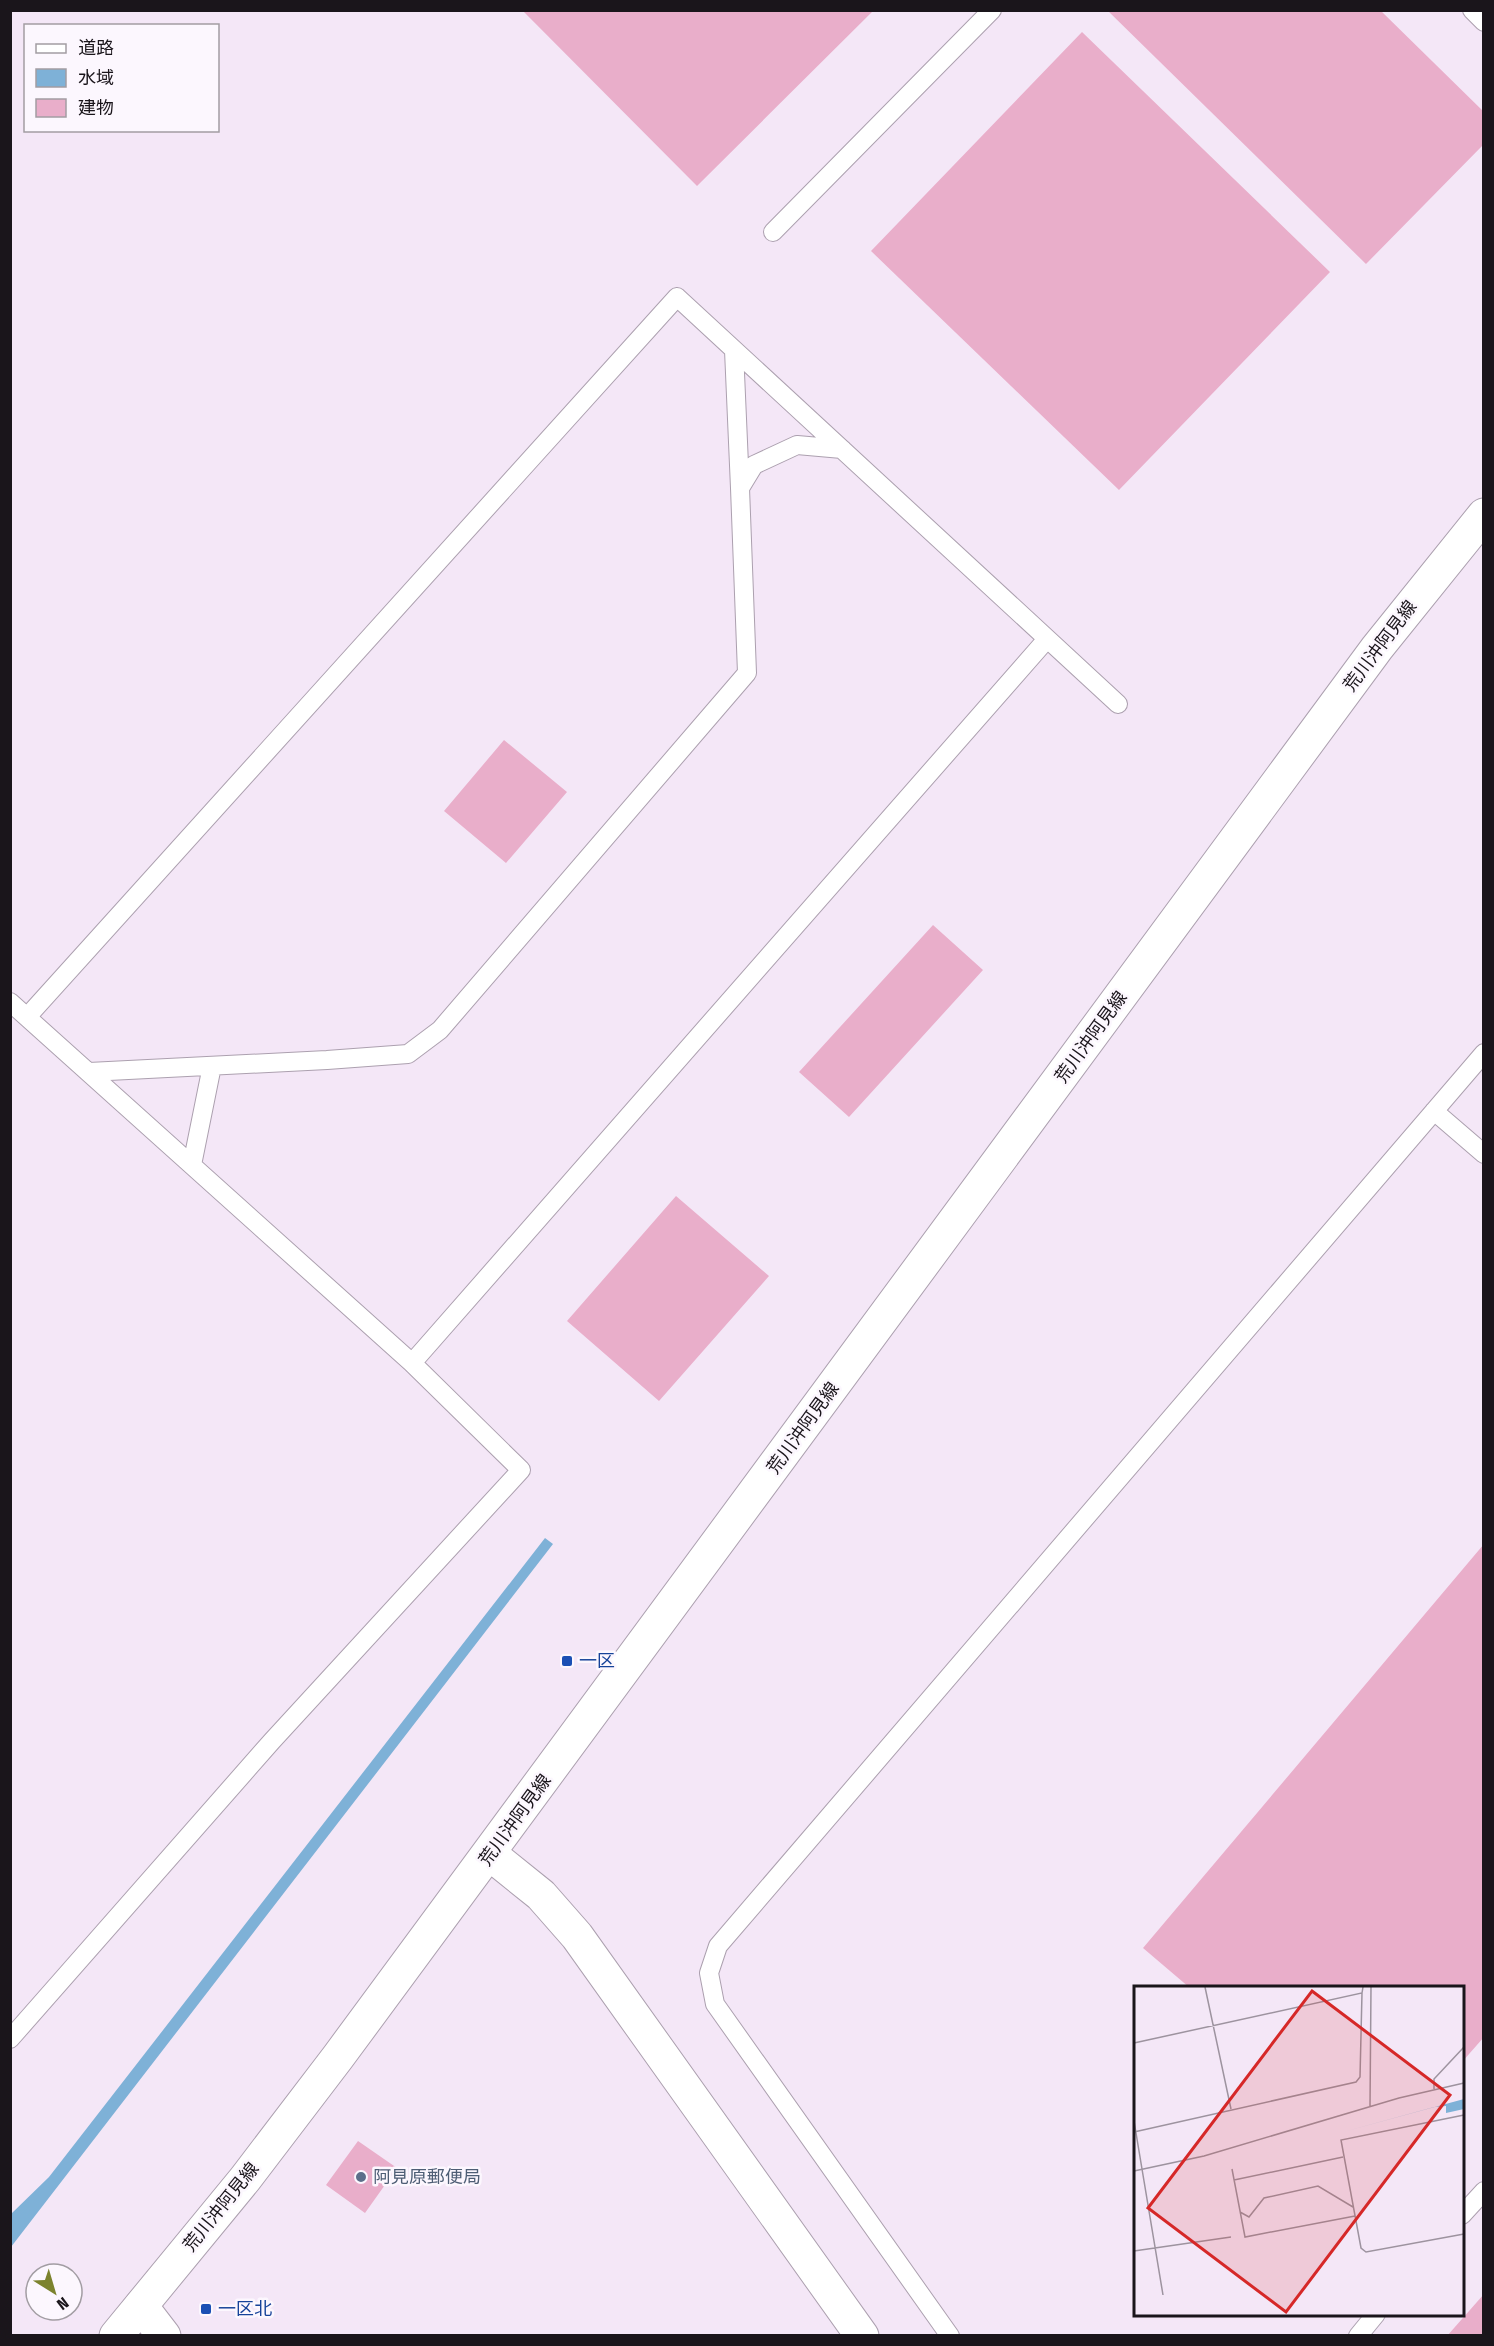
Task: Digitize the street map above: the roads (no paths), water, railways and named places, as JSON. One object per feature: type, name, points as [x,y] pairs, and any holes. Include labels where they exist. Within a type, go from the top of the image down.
[{"type":"main road","name":"荒川沖阿見線","points":[[116,2336],[245,2179],[490,1854],[1377,648],[1484,515]]},
{"type":"main road","points":[[490,1854],[541,1895],[577,1936],[862,2336]]},
{"type":"main road","points":[[141,2306],[164,2336]]},
{"type":"lane","points":[[773,232],[992,10]]},
{"type":"lane","points":[[1472,10],[1484,22]]},
{"type":"lane","points":[[27,1017],[677,297],[1118,704]]},
{"type":"lane","points":[[89,1072],[408,1054],[440,1030],[747,674],[734,350]]},
{"type":"lane","points":[[740,488],[754,465],[797,445],[842,449]]},
{"type":"lane","points":[[412,1363],[1047,639]]},
{"type":"lane","points":[[10,1002],[412,1363],[521,1470],[272,1742],[10,2039]]},
{"type":"lane","points":[[950,2336],[715,2004],[709,1973],[718,1946],[1484,1053]]},
{"type":"lane","points":[[192,1165],[212,1066]]},
{"type":"lane","points":[[1434,1111],[1484,1154]]},
{"type":"lane","points":[[1464,2213],[1484,2191]]},
{"type":"lane","points":[[1358,2336],[1374,2316]]},
{"type":"water","points":[[545,1538],[553,1544],[11,2247],[11,2214],[49,2177]]},
{"type":"place","name":"一区","points":[[567,1661]]},
{"type":"place","name":"阿見原郵便局","points":[[361,2177]]},
{"type":"place","name":"一区北","points":[[206,2309]]}]
